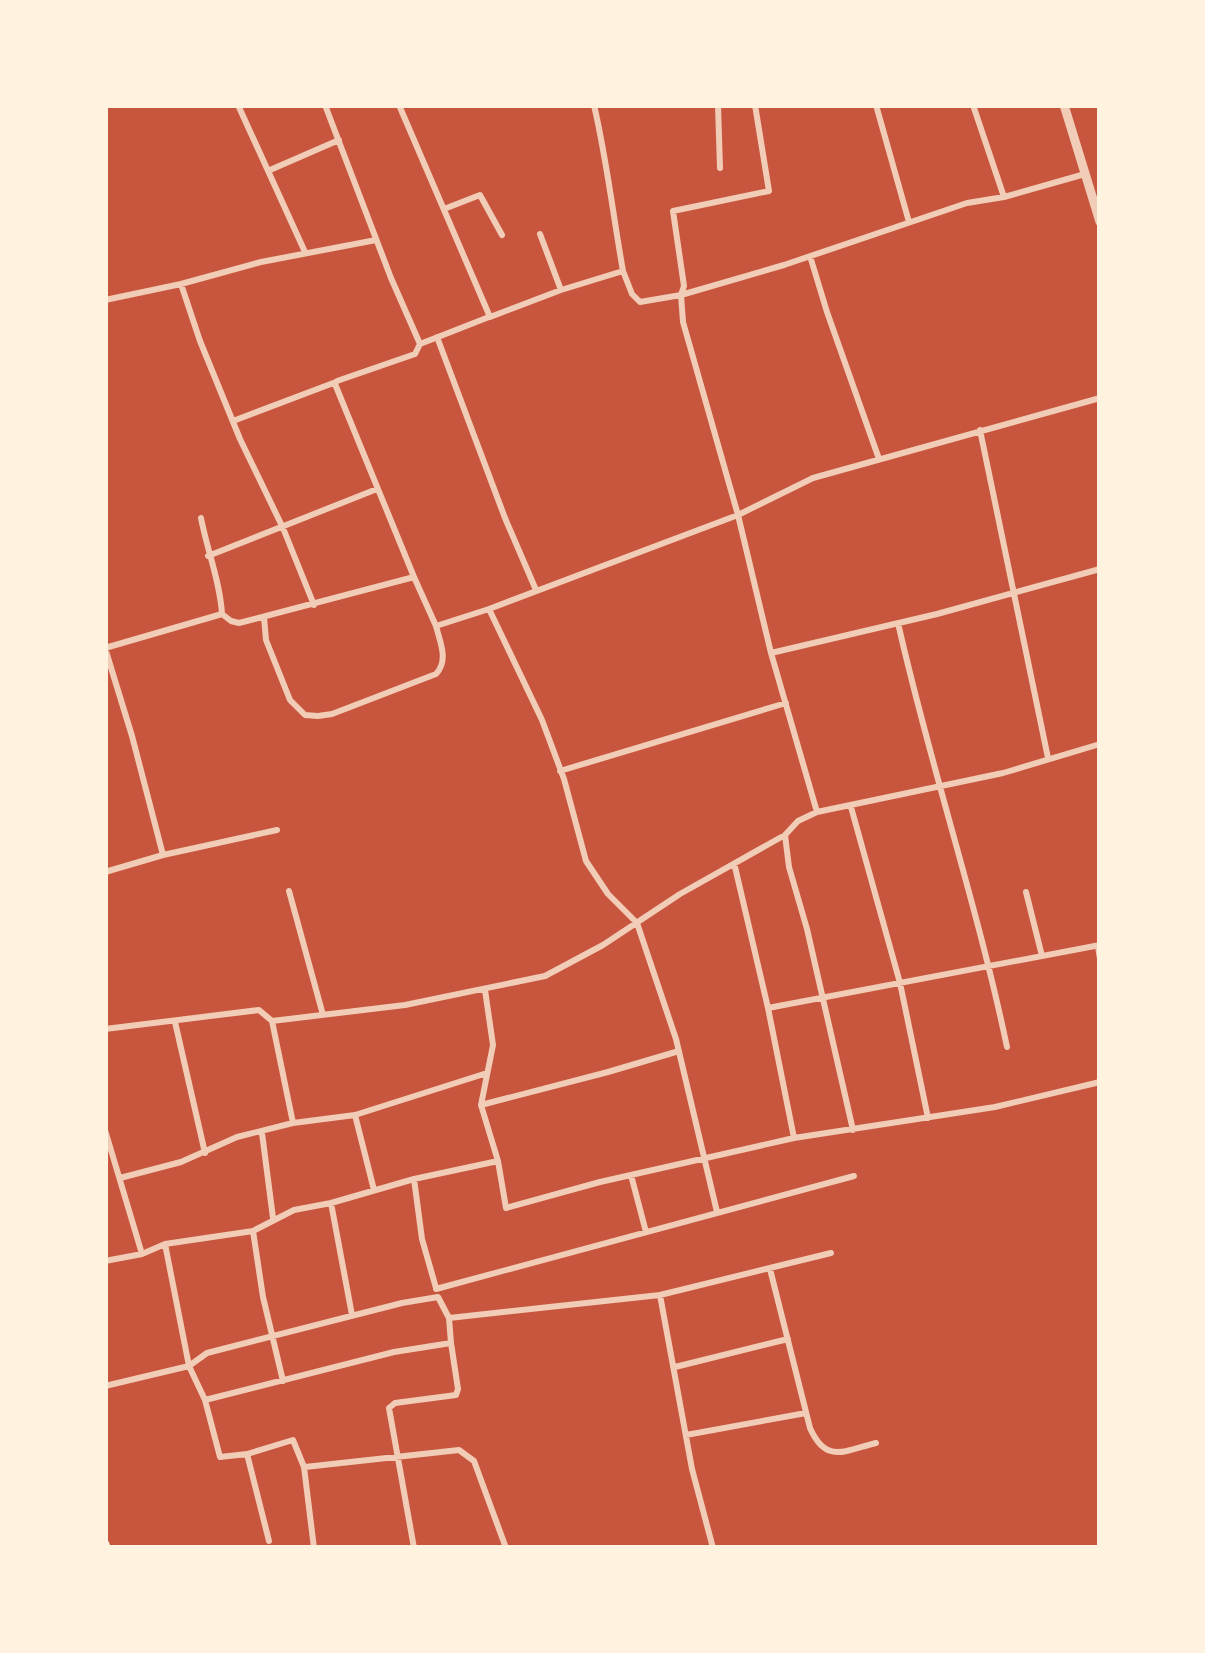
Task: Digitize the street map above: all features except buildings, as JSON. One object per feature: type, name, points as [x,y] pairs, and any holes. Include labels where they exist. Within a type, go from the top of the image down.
[{"type":"street","points":[[238,105],[305,253]]},
{"type":"street","points":[[325,105],[420,344]]},
{"type":"street","points":[[399,105],[490,317]]},
{"type":"street","points":[[594,105],[608,164],[623,271],[640,302],[681,295],[967,203],[1084,174]]},
{"type":"street","points":[[718,105],[720,167]]},
{"type":"street","points":[[755,105],[770,190],[673,211],[683,322],[817,812]]},
{"type":"street","points":[[876,105],[909,222]]},
{"type":"street","points":[[974,105],[1004,197]]},
{"type":"street","points":[[1064,105],[1100,222]]},
{"type":"street","points":[[269,170],[339,140]]},
{"type":"street","points":[[445,209],[480,195],[502,235]]},
{"type":"street","points":[[539,234],[562,290]]},
{"type":"street","points":[[105,300],[376,240]]},
{"type":"street","points":[[811,256],[879,459]]},
{"type":"street","points":[[233,421],[415,354],[420,344],[437,337],[623,271]]},
{"type":"street","points":[[181,284],[233,421],[314,605]]},
{"type":"street","points":[[437,337],[536,590]]},
{"type":"street","points":[[264,617],[266,640],[290,700],[298,711],[312,716],[332,713],[442,668],[436,626],[336,382]]},
{"type":"street","points":[[436,626],[738,515],[813,478],[1100,398]]},
{"type":"street","points":[[980,430],[1048,758]]},
{"type":"street","points":[[208,556],[377,489]]},
{"type":"street","points":[[201,518],[222,614]]},
{"type":"street","points":[[771,653],[1100,569]]},
{"type":"street","points":[[222,614],[235,623],[414,578]]},
{"type":"street","points":[[489,609],[542,721],[586,861],[608,894],[637,923],[679,1051],[717,1212]]},
{"type":"street","points":[[163,855],[105,648],[222,614]]},
{"type":"street","points":[[898,622],[920,718],[990,965],[1006,1047]]},
{"type":"street","points":[[560,770],[786,703]]},
{"type":"street","points":[[272,1022],[405,1005],[545,976],[817,812],[1003,773],[1100,744]]},
{"type":"street","points":[[851,807],[899,983],[928,1118]]},
{"type":"street","points":[[105,872],[277,830]]},
{"type":"street","points":[[784,835],[853,1130]]},
{"type":"street","points":[[734,866],[794,1138]]},
{"type":"street","points":[[290,891],[323,1015]]},
{"type":"street","points":[[1027,892],[1042,956]]},
{"type":"street","points":[[768,1008],[1099,945],[1100,958]]},
{"type":"street","points":[[485,990],[494,1045],[482,1105],[506,1208],[794,1138],[995,1107],[1100,1082]]},
{"type":"street","points":[[105,1029],[259,1010],[272,1022],[293,1124]]},
{"type":"street","points":[[175,1022],[205,1153]]},
{"type":"street","points":[[482,1105],[679,1051]]},
{"type":"street","points":[[119,1178],[181,1162],[237,1137],[356,1115],[487,1073]]},
{"type":"street","points":[[356,1115],[374,1190]]},
{"type":"street","points":[[105,1130],[142,1254]]},
{"type":"street","points":[[262,1131],[273,1218]]},
{"type":"street","points":[[105,1261],[165,1244],[253,1231],[294,1210],[497,1161]]},
{"type":"street","points":[[631,1175],[646,1232]]},
{"type":"street","points":[[105,1386],[189,1366],[207,1353],[854,1177]]},
{"type":"street","points":[[414,1179],[422,1239],[449,1318],[458,1389],[456,1395],[388,1408],[414,1548]]},
{"type":"street","points":[[331,1203],[352,1316]]},
{"type":"street","points":[[253,1231],[283,1381]]},
{"type":"street","points":[[165,1244],[189,1366],[206,1400],[220,1457],[293,1440],[304,1467],[314,1548]]},
{"type":"street","points":[[449,1318],[660,1295],[831,1252]]},
{"type":"street","points":[[770,1269],[817,1444],[829,1452],[876,1443]]},
{"type":"street","points":[[660,1295],[713,1548]]},
{"type":"street","points":[[674,1367],[788,1339]]},
{"type":"street","points":[[206,1400],[394,1352],[451,1343]]},
{"type":"street","points":[[686,1435],[806,1414]]},
{"type":"street","points":[[304,1467],[459,1450],[480,1475],[506,1548]]},
{"type":"street","points":[[248,1454],[269,1541]]}]
